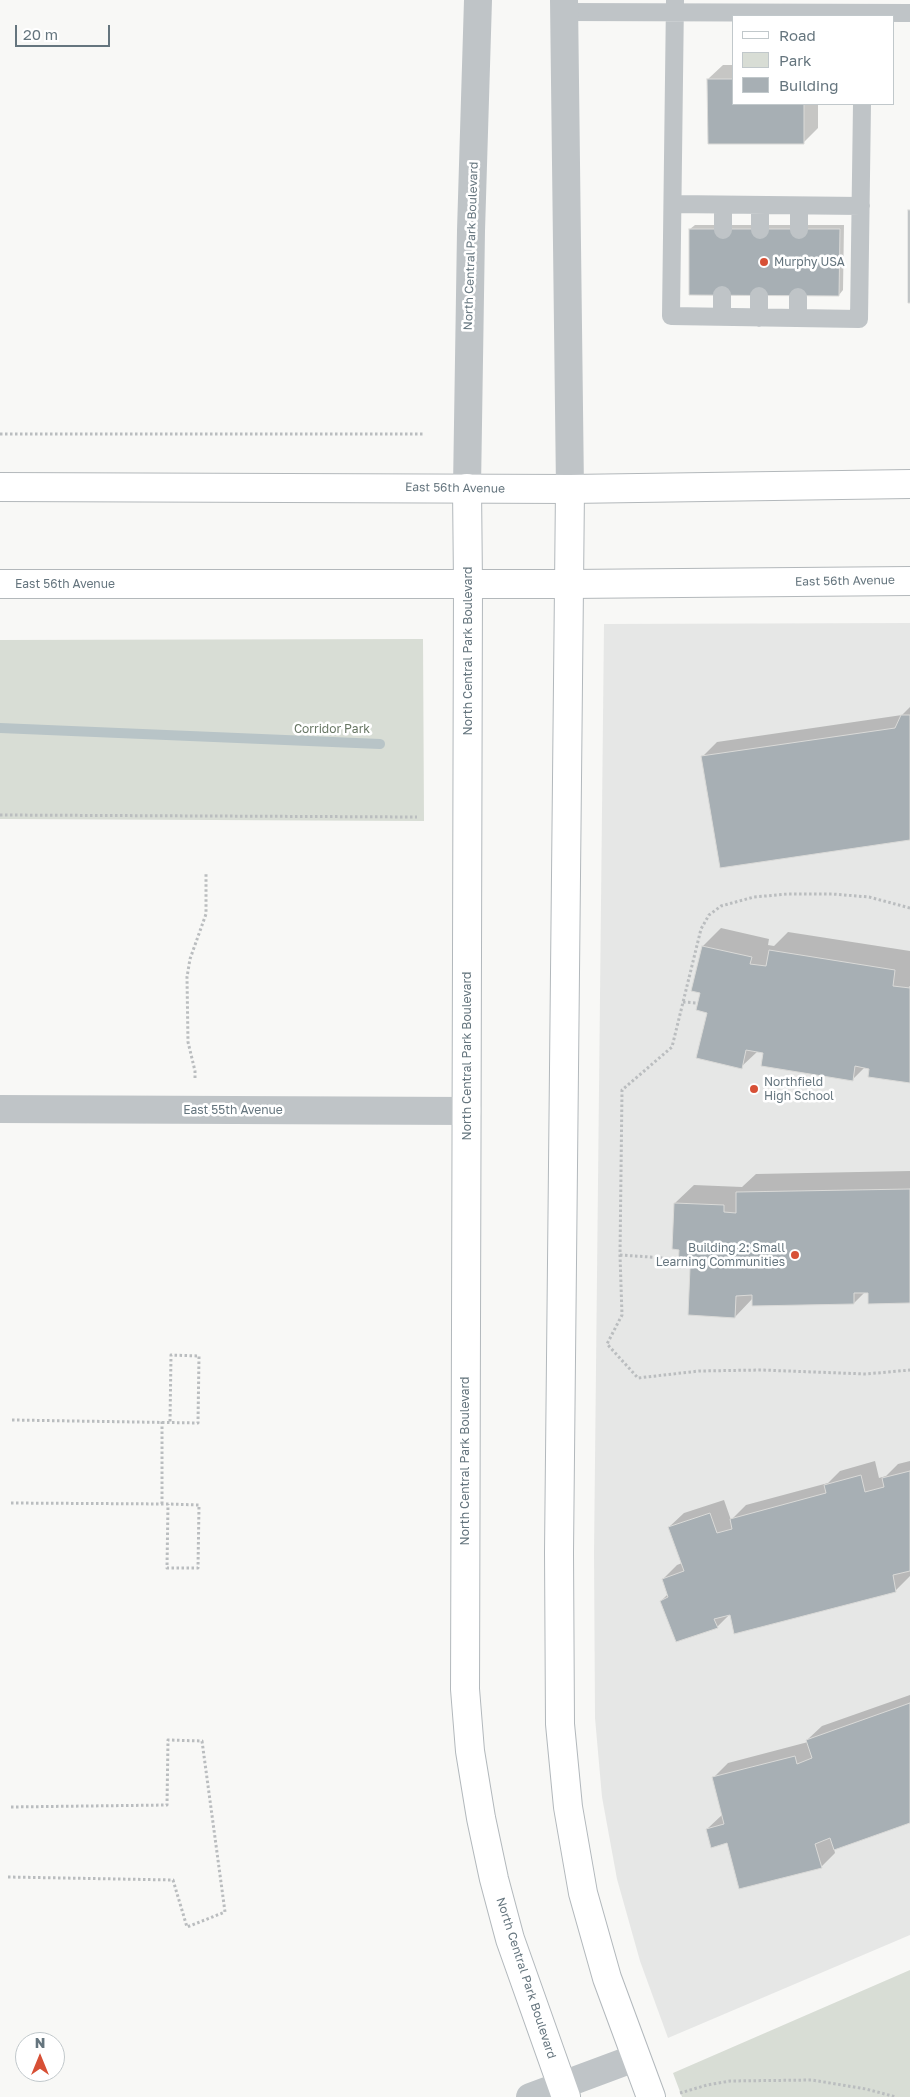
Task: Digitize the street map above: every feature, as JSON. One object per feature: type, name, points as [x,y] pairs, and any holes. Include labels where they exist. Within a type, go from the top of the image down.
[{"type":"main road","name":"East 56th Avenue","points":[[0,487],[570,489],[910,484]]},
{"type":"main road","name":"North Central Park Boulevard","points":[[467,488],[465,1689],[470,1750],[481,1818],[505,1922],[564,2091]]},
{"type":"main road","points":[[570,489],[559,1533],[560,1724],[568,1807],[583,1893],[607,1978],[635,2058],[664,2096]]},
{"type":"main road","name":"East 56th Avenue","points":[[0,584],[569,584],[910,581]]},
{"type":"street","name":"North Central Park Boulevard","points":[[467,488],[471,241],[478,0]]},
{"type":"street","points":[[563,4],[570,489]]},
{"type":"street","name":"East 55th Avenue","points":[[0,1109],[467,1111]]},
{"type":"street","points":[[530,2097],[564,2091],[635,2058]]},
{"type":"lane","points":[[563,4],[676,6],[864,14],[910,13]]},
{"type":"lane","points":[[676,6],[671,316],[859,319],[862,105]]},
{"type":"lane","points":[[672,204],[861,206]]},
{"type":"lane","points":[[723,230],[724,205]]},
{"type":"lane","points":[[760,206],[760,230]]},
{"type":"lane","points":[[799,206],[799,230]]},
{"type":"lane","points":[[722,295],[722,317]]},
{"type":"lane","points":[[759,296],[759,318]]},
{"type":"lane","points":[[798,297],[798,318]]},
{"type":"path","points":[[0,434],[423,434]]},
{"type":"path","points":[[0,815],[418,817]]},
{"type":"path","points":[[195,1078],[188,1042],[187,977],[190,959],[206,914],[206,872]]},
{"type":"path","points":[[910,908],[869,898],[832,894],[788,894],[762,896],[721,906],[709,915],[701,929],[672,1047],[622,1090],[620,1254],[622,1315],[607,1344],[638,1378],[708,1371],[762,1370],[866,1374],[910,1370]]},
{"type":"path","points":[[683,1002],[697,1003]]},
{"type":"path","points":[[620,1254],[679,1259]]},
{"type":"path","points":[[12,1420],[162,1422],[170,1422],[198,1422],[199,1356],[170,1355],[170,1422]]},
{"type":"path","points":[[162,1422],[162,1504]]},
{"type":"path","points":[[11,1503],[168,1504],[199,1505],[198,1568],[167,1568],[168,1504]]},
{"type":"path","points":[[8,1877],[173,1880],[187,1927],[225,1912],[202,1741],[168,1740],[167,1806],[9,1806]]},
{"type":"path","points":[[664,2096],[730,2081],[812,2080],[840,2084],[896,2097]]},
{"type":"shaded area","name":"Northfield High School","points":[[910,623],[910,1935],[668,2038],[640,1961],[617,1879],[602,1797],[595,1718],[594,1553],[604,624]]},
{"type":"green space","name":"Corridor Park","points":[[423,639],[424,821],[0,819],[0,640]]},
{"type":"green space","points":[[910,1970],[910,2097],[682,2097],[673,2073]]},
{"type":"building","points":[[707,79],[732,79],[732,105],[804,105],[804,144],[708,144]]},
{"type":"building","points":[[908,210],[910,210],[910,303],[908,303]]},
{"type":"building","name":"Murphy USA","points":[[689,229],[840,229],[839,296],[689,295]]},
{"type":"building","points":[[901,715],[910,715],[910,840],[720,868],[701,756],[895,728]]},
{"type":"building","points":[[702,946],[752,957],[750,964],[766,966],[769,950],[895,970],[893,986],[910,988],[910,1083],[868,1077],[869,1069],[855,1066],[853,1081],[761,1066],[763,1053],[746,1050],[742,1069],[696,1058],[707,1013],[696,1010],[700,993],[691,991]]},
{"type":"building","name":"Building 2: Small Learning Communities","points":[[910,1189],[910,1303],[868,1304],[868,1293],[854,1293],[854,1304],[752,1306],[752,1295],[736,1296],[735,1318],[688,1315],[690,1268],[678,1268],[679,1250],[672,1249],[674,1203],[724,1205],[724,1212],[736,1213],[736,1192]]},
{"type":"building","points":[[910,1471],[910,1571],[893,1575],[896,1592],[734,1634],[730,1615],[714,1619],[718,1628],[676,1642],[660,1601],[668,1597],[662,1579],[684,1571],[668,1527],[710,1513],[717,1533],[732,1529],[730,1519],[826,1493],[824,1485],[861,1475],[865,1492],[884,1487],[882,1478]]},
{"type":"building","points":[[910,1703],[910,1823],[834,1850],[830,1838],[815,1844],[822,1868],[739,1889],[727,1843],[711,1848],[706,1829],[724,1824],[712,1777],[795,1756],[797,1764],[812,1758],[806,1740]]},
{"type":"waterway","points":[[0,728],[380,744]]},
{"type":"place","name":"Murphy USA","points":[[764,262]]},
{"type":"place","name":"Northfield High School","points":[[754,1089]]},
{"type":"place","name":"Building 2: Small Learning Communities","points":[[795,1255]]}]
